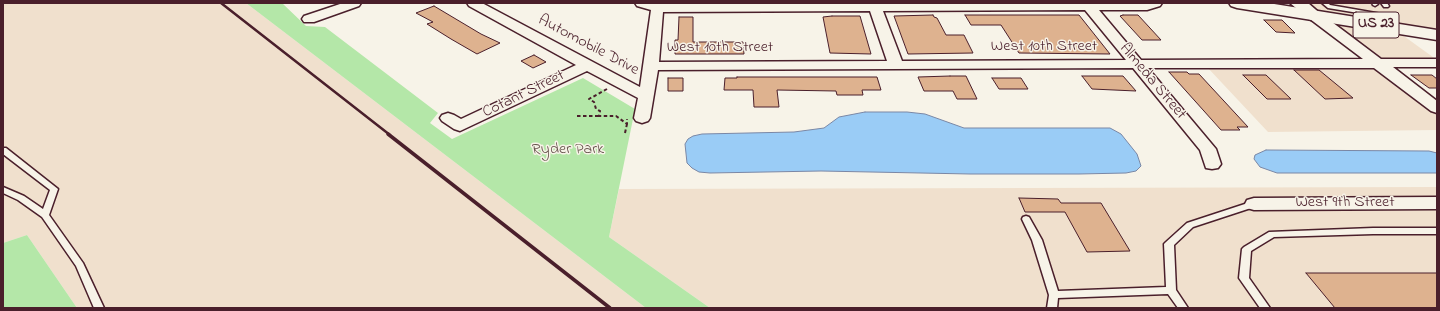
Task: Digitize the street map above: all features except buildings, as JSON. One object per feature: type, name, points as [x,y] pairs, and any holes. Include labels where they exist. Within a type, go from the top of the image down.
[{"type":"main road","name":"US 23","points":[[1246,4],[1347,12],[1390,13],[1437,35]]},
{"type":"street","points":[[308,18],[355,3]]},
{"type":"street","name":"Automobile Drive","points":[[473,3],[620,83],[644,106]]},
{"type":"street","points":[[641,3],[657,5],[1147,6],[1156,3]]},
{"type":"street","points":[[1298,3],[1320,9],[1379,64],[1437,108]]},
{"type":"street","points":[[644,106],[657,5]]},
{"type":"street","points":[[874,5],[896,65]]},
{"type":"street","name":"Almeda Street","points":[[1087,5],[1208,149],[1212,164]]},
{"type":"street","name":"West 10th Street","points":[[650,66],[1437,64]]},
{"type":"street","name":"Cotant Street","points":[[454,122],[587,65]]},
{"type":"street","name":"West 9th Street","points":[[1254,204],[1437,203]]},
{"type":"lane","points":[[1320,9],[1328,6],[1335,6],[1347,12]]},
{"type":"lane","points":[[1335,6],[1347,12],[1377,8],[1390,13]]},
{"type":"lane","points":[[3,150],[54,188],[45,215]]},
{"type":"lane","points":[[3,190],[21,198],[45,215],[80,265],[99,308]]},
{"type":"lane","points":[[1182,308],[1171,290],[1169,244],[1190,225],[1254,204]]},
{"type":"lane","points":[[1026,219],[1036,240],[1054,295],[1052,308]]},
{"type":"lane","points":[[1265,308],[1244,278],[1247,249],[1272,234],[1437,231]]},
{"type":"lane","points":[[1054,295],[1171,290]]},
{"type":"path","points":[[599,116],[600,111],[596,109],[594,102],[588,99],[620,83]]},
{"type":"path","points":[[625,133],[628,116],[633,111],[634,105],[644,106]]},
{"type":"path","points":[[577,116],[616,116],[627,124]]},
{"type":"shaded area","points":[[3,3],[246,3],[646,308],[77,308],[27,235],[3,243]]},
{"type":"shaded area","points":[[1306,3],[1437,3],[1437,31],[1323,12]]},
{"type":"shaded area","points":[[1331,23],[1401,34],[1437,60],[1380,60]]},
{"type":"shaded area","points":[[1207,67],[1376,67],[1437,113],[1437,130],[1268,132]]},
{"type":"shaded area","points":[[1437,187],[1437,308],[710,308],[609,237],[619,189]]},
{"type":"green space","name":"Ryder Park","points":[[246,3],[282,3],[306,26],[325,27],[438,113],[430,123],[452,139],[583,78],[635,109],[609,237],[710,308],[646,308]]},
{"type":"green space","points":[[27,235],[77,308],[3,308],[3,243]]},
{"type":"water","points":[[865,112],[907,112],[925,114],[964,128],[1110,128],[1121,134],[1137,154],[1141,166],[1136,171],[1126,173],[1079,174],[970,174],[821,171],[710,173],[699,172],[687,163],[685,144],[688,139],[693,136],[702,134],[794,132],[824,128],[839,117]]},
{"type":"water","points":[[1266,150],[1429,151],[1437,153],[1437,173],[1277,173],[1260,167],[1254,159],[1255,155]]},
{"type":"railway","points":[[221,3],[390,135]]},
{"type":"railway","points":[[388,134],[610,308]]}]
